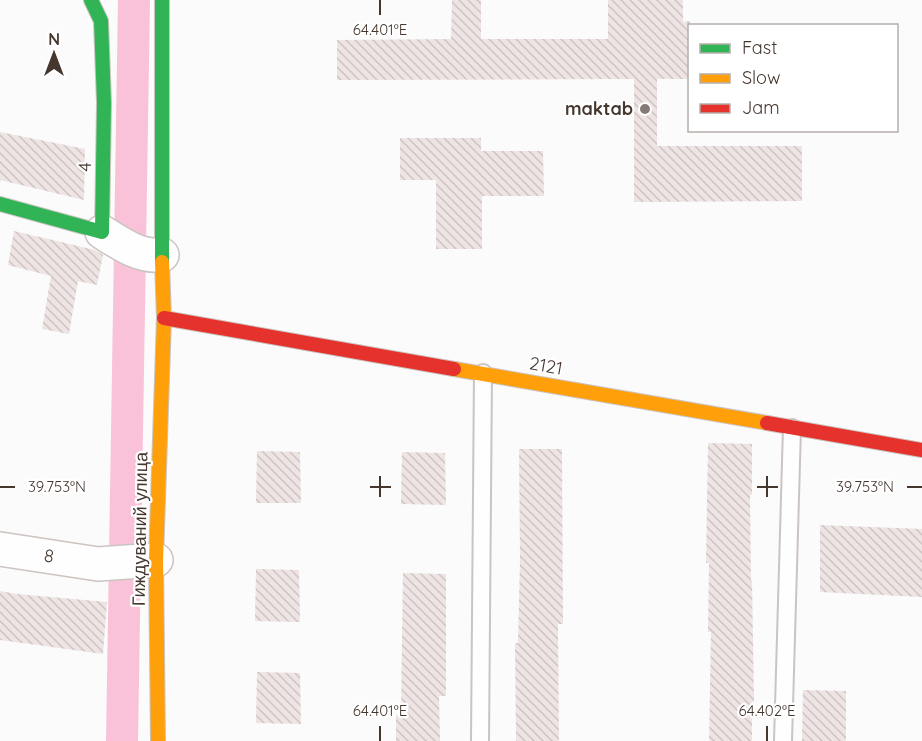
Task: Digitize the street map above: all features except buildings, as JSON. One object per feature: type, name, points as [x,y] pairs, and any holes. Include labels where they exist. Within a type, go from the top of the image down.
[{"type":"street","name":"4","points":[[91,0],[101,21],[104,103],[102,232]]},
{"type":"street","name":"Гиждуваний улица","points":[[158,741],[156,560],[164,318],[157,256],[162,0]]},
{"type":"street","points":[[0,204],[102,232],[131,250],[157,256]]},
{"type":"street","name":"2121","points":[[164,318],[922,450]]},
{"type":"street","name":"8","points":[[0,549],[98,564],[156,560]]},
{"type":"lane","points":[[480,741],[483,373]]},
{"type":"lane","points":[[783,741],[792,428]]},
{"type":"waterway","points":[[122,741],[134,0]]},
{"type":"traffic: fast","points":[[0,204],[102,232],[104,103],[101,21],[91,0]]},
{"type":"traffic: fast","points":[[162,0],[162,262]]},
{"type":"traffic: slow","points":[[158,741],[156,560],[164,318],[162,262]]},
{"type":"traffic: slow","points":[[454,369],[767,423]]},
{"type":"traffic: jam","points":[[164,318],[454,369]]},
{"type":"traffic: jam","points":[[767,423],[922,450]]},
{"type":"place","name":"maktab","points":[[645,109]]}]
